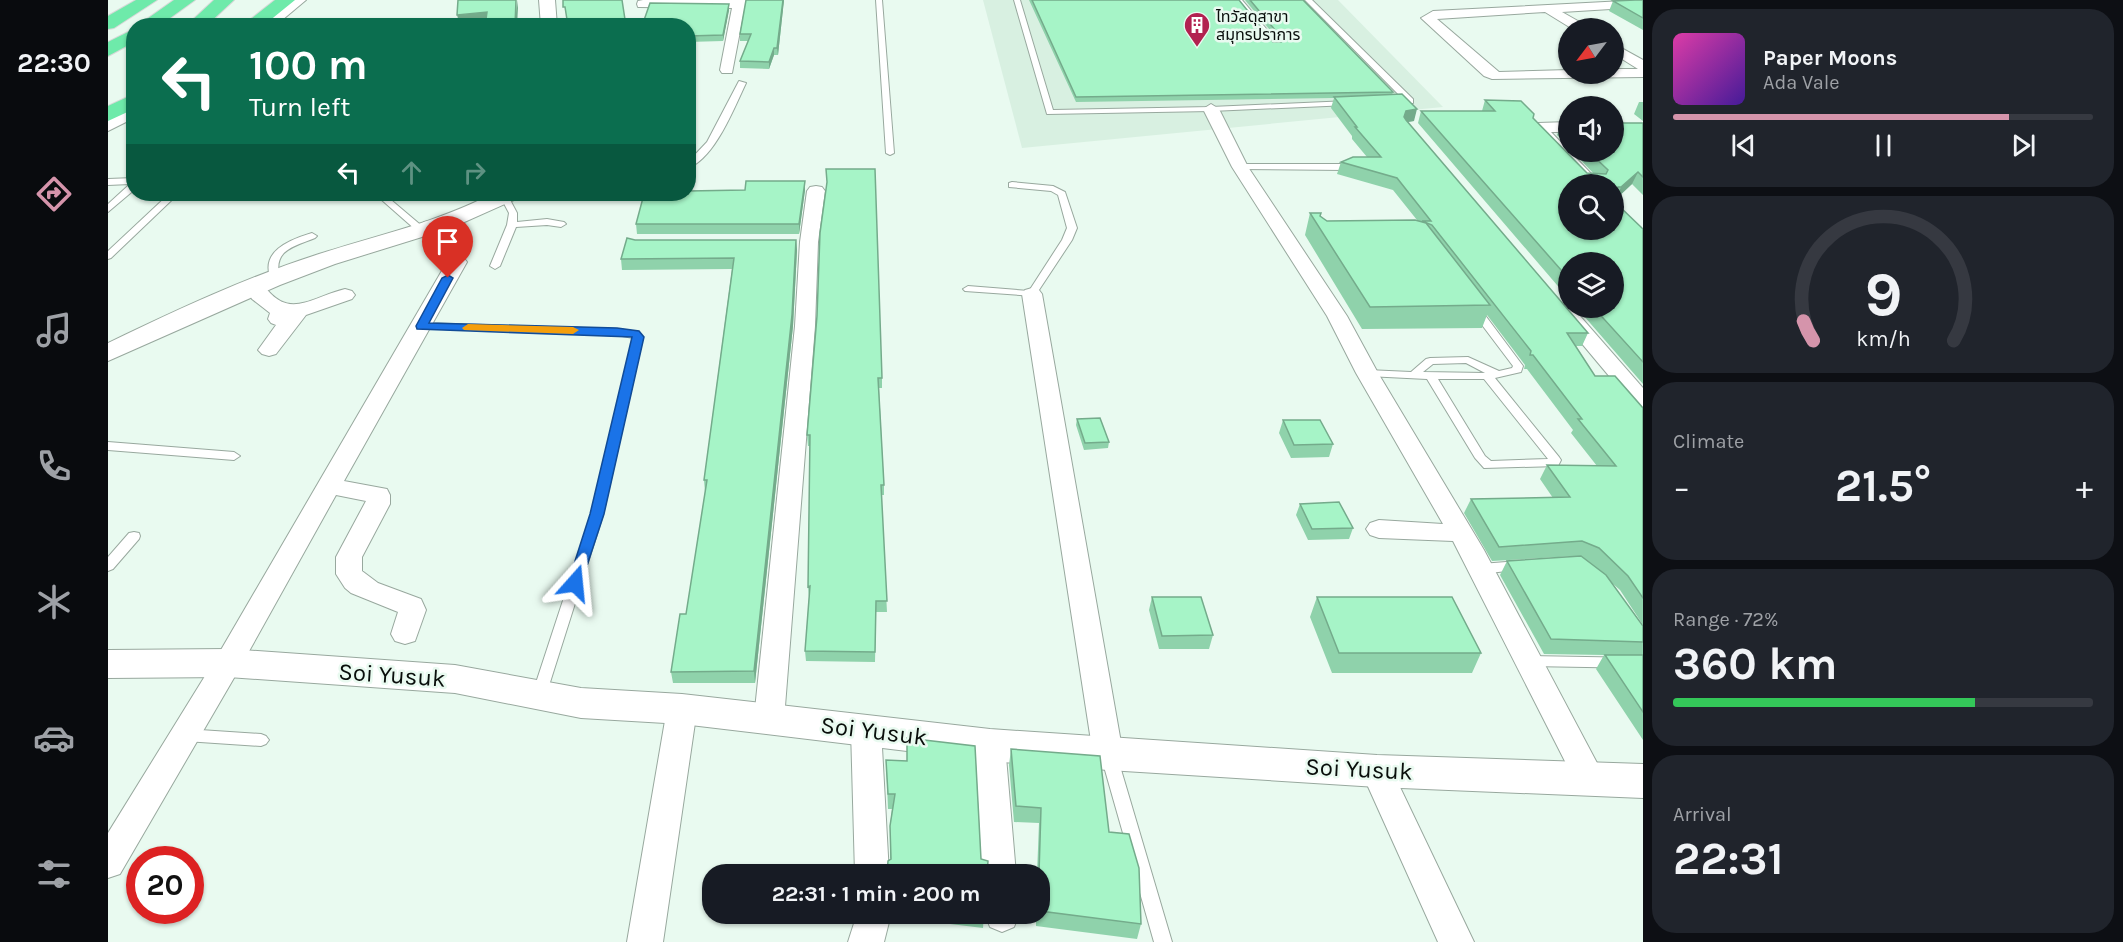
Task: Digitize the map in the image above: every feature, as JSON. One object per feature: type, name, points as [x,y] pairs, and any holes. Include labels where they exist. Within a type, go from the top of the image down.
[{"type":"highway","points":[[108,8],[121,0]]},
{"type":"highway","points":[[108,24],[148,0]]},
{"type":"highway","points":[[158,18],[186,0]]},
{"type":"highway","points":[[204,18],[225,0]]},
{"type":"highway","points":[[223,18],[243,0]]},
{"type":"highway","points":[[262,18],[286,0]]},
{"type":"highway","points":[[108,50],[126,39]]},
{"type":"highway","points":[[108,63],[126,58]]},
{"type":"highway","points":[[108,100],[126,90]]},
{"type":"highway","points":[[108,115],[126,105]]},
{"type":"street","points":[[276,18],[300,0]]},
{"type":"street","points":[[547,0],[548,18]]},
{"type":"street","points":[[643,6],[740,2],[727,70]]},
{"type":"street","points":[[1643,3],[1433,15],[1428,18],[1489,73],[1497,76],[1643,73]]},
{"type":"street","points":[[1548,9],[1563,18]]},
{"type":"street","points":[[1624,54],[1643,66]]},
{"type":"street","points":[[1211,109],[1240,167],[1337,316],[1367,373],[1481,568],[1589,778]]},
{"type":"street","points":[[108,126],[126,116]]},
{"type":"street","points":[[1558,127],[1538,128],[1558,148]]},
{"type":"street","points":[[1571,162],[1583,174]]},
{"type":"street","points":[[769,719],[805,326],[798,242],[816,191]]},
{"type":"street","points":[[108,353],[173,321],[265,283],[425,228],[491,201]]},
{"type":"street","points":[[108,863],[228,663],[457,262],[455,257],[425,228]]},
{"type":"street","points":[[265,283],[259,295],[289,315]]},
{"type":"street","points":[[1032,294],[1108,754]]},
{"type":"street","points":[[1550,294],[1643,402]]},
{"type":"street","points":[[269,350],[289,315],[345,295]]},
{"type":"street","points":[[328,486],[378,495],[378,504],[349,557],[348,567],[350,576],[360,586],[411,606],[412,610],[405,634]]},
{"type":"street","points":[[1378,529],[1459,533]]},
{"type":"street","name":"Soi Yusuk","points":[[108,664],[228,663],[455,679],[581,703],[682,709],[990,745],[1108,754],[1377,771],[1643,781]]},
{"type":"street","points":[[645,942],[682,709]]},
{"type":"street","points":[[866,729],[872,864]]},
{"type":"street","points":[[990,745],[998,864]]},
{"type":"street","points":[[1377,771],[1456,942]]},
{"type":"street","points":[[866,942],[871,924]]},
{"type":"lane","points":[[879,0],[890,153]]},
{"type":"lane","points":[[1017,0],[1050,112],[1363,103]]},
{"type":"lane","points":[[1239,0],[1276,44]]},
{"type":"lane","points":[[1308,0],[1410,100],[1387,102]]},
{"type":"lane","points":[[696,162],[722,126],[742,83]]},
{"type":"lane","points":[[1240,167],[1345,167]]},
{"type":"lane","points":[[108,182],[126,183]]},
{"type":"lane","points":[[968,289],[1032,294],[1067,240],[1072,228],[1062,194],[1053,189],[1012,185]]},
{"type":"lane","points":[[108,209],[126,192]]},
{"type":"lane","points":[[108,198],[120,198]]},
{"type":"lane","points":[[108,256],[167,201]]},
{"type":"lane","points":[[388,201],[425,228]]},
{"type":"lane","points":[[495,266],[513,225],[513,213],[508,201]]},
{"type":"lane","points":[[513,225],[547,222],[561,224]]},
{"type":"lane","points":[[265,283],[272,271],[273,259],[279,252],[312,236]]},
{"type":"lane","points":[[1367,373],[1492,376],[1510,374],[1517,370],[1518,366],[1471,303]]},
{"type":"lane","points":[[421,326],[617,332],[635,334],[638,337],[597,514],[539,696]]},
{"type":"lane","points":[[1416,374],[1430,361],[1468,360],[1492,376],[1555,460],[1554,463],[1488,465],[1481,458],[1430,375]]},
{"type":"lane","points":[[108,447],[234,456]]},
{"type":"lane","points":[[108,566],[134,536]]},
{"type":"lane","points":[[1481,568],[1528,566]]},
{"type":"lane","points":[[1528,661],[1643,663]]},
{"type":"lane","points":[[185,735],[261,740]]},
{"type":"lane","points":[[1108,754],[1163,942]]},
{"type":"shaded area","points":[[983,0],[1338,0],[1443,107],[1022,148]]},
{"type":"building","points":[[458,0],[516,0],[515,18],[486,18],[487,12],[457,15]]},
{"type":"building","points":[[563,0],[622,0],[625,18],[567,18],[565,7],[563,7]]},
{"type":"building","points":[[746,0],[783,0],[777,48],[774,48],[769,62],[740,61],[751,34],[740,34]]},
{"type":"building","name":"ไทวัสดุสาขา สมุทรปราการ","points":[[1032,0],[1239,0],[1273,42],[1281,42],[1281,37],[1250,0],[1303,0],[1393,92],[1076,97]]},
{"type":"building","points":[[1635,0],[1643,0],[1643,18],[1613,1]]},
{"type":"building","points":[[650,3],[729,4],[723,35],[696,36],[696,18],[645,18]]},
{"type":"building","points":[[1402,94],[1417,109],[1406,111],[1404,117],[1406,120],[1558,298],[1558,318],[1575,318],[1588,333],[1567,333],[1595,376],[1615,376],[1643,408],[1643,598],[1628,576],[1599,548],[1582,541],[1499,547],[1471,499],[1570,497],[1547,465],[1616,466],[1578,419],[1582,419],[1533,355],[1530,355],[1531,351],[1432,225],[1422,221],[1431,221],[1397,178],[1341,162],[1353,157],[1381,157],[1355,127],[1357,127],[1334,97]]},
{"type":"building","points":[[1485,100],[1521,101],[1534,114],[1533,118],[1558,143],[1558,162],[1576,162],[1587,173],[1606,174],[1558,174],[1558,240],[1624,240],[1624,211],[1643,229],[1643,362],[1603,318],[1624,318],[1624,252],[1558,252],[1558,267],[1421,111],[1495,111]]},
{"type":"building","points":[[1624,123],[1643,123],[1643,177],[1638,172],[1624,184],[1624,174],[1606,174],[1608,170],[1600,162],[1624,162]]},
{"type":"building","points":[[826,169],[875,169],[882,378],[878,378],[887,601],[876,601],[875,652],[805,651],[810,586],[808,587],[810,435],[807,435],[817,316],[820,233],[827,182]]},
{"type":"building","points":[[746,181],[805,181],[799,224],[636,224],[642,201],[696,201],[696,191],[745,190]]},
{"type":"building","points":[[1310,213],[1321,213],[1320,216],[1327,221],[1415,220],[1426,223],[1490,305],[1370,307]]},
{"type":"building","points":[[627,238],[635,240],[796,240],[792,315],[754,671],[671,672],[680,614],[686,614],[707,480],[704,480],[734,258],[621,259]]},
{"type":"building","points":[[1100,418],[1109,442],[1085,443],[1077,419]]},
{"type":"building","points":[[1283,420],[1320,420],[1333,444],[1294,445]]},
{"type":"building","points":[[1339,502],[1353,528],[1312,529],[1300,504]]},
{"type":"building","points":[[1581,556],[1606,575],[1643,626],[1643,642],[1551,639],[1507,561]]},
{"type":"building","points":[[1152,597],[1201,597],[1213,635],[1162,636]]},
{"type":"building","points":[[1317,597],[1452,597],[1481,653],[1339,653]]},
{"type":"building","points":[[1605,655],[1643,655],[1643,712]]},
{"type":"building","points":[[907,738],[975,746],[981,859],[988,861],[988,864],[888,864],[891,859],[890,826],[895,794],[888,794],[886,760],[907,761]]},
{"type":"building","points":[[1011,749],[1100,756],[1109,832],[1129,834],[1139,868],[1141,924],[1050,912],[1050,864],[1039,864],[1041,808],[1016,806]]},
{"type":"slow traffic","points":[[468,328],[573,330]]},
{"type":"place","name":"ไทวัสดุสาขา สมุทรปราการ","points":[[1197,48]]},
{"type":"route","points":[[448,278],[421,326],[626,332],[638,337],[597,514],[575,583]]}]
